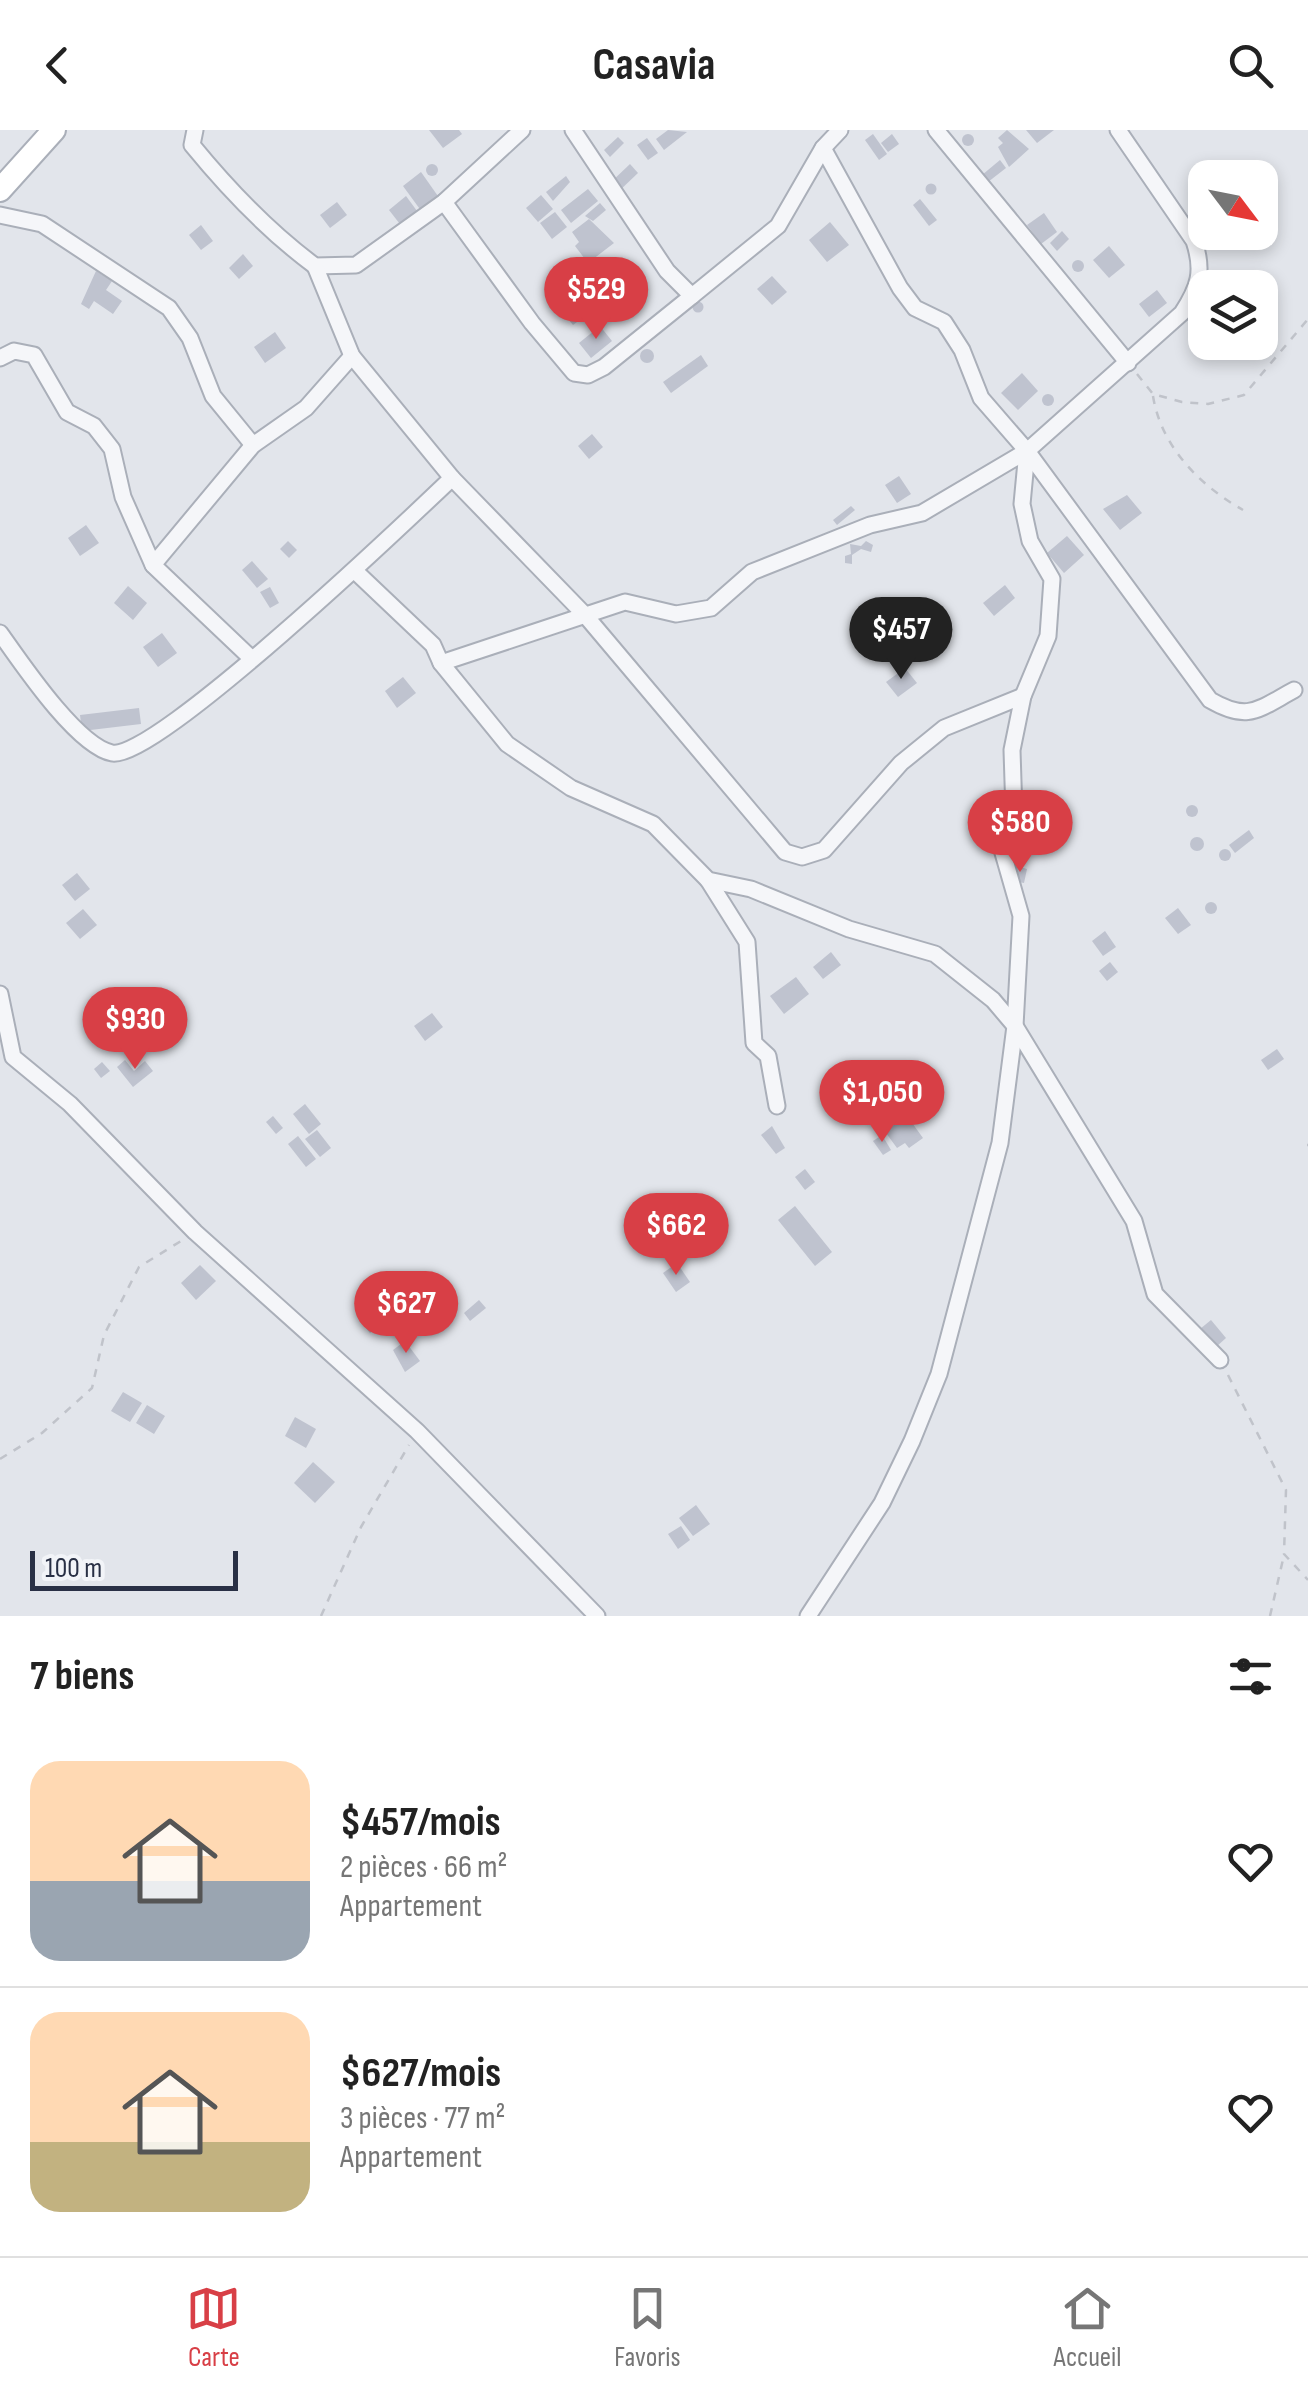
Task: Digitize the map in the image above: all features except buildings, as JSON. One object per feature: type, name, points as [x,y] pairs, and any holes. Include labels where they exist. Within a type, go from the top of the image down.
[{"type":"main road","points":[[0,190],[54,130]]},
{"type":"street","points":[[196,130],[192,145],[218,178],[277,237],[315,266],[352,356],[452,478],[586,615],[786,852],[802,856],[824,850],[901,763],[944,728],[1023,696]]},
{"type":"street","points":[[315,266],[356,265],[444,202],[522,130]]},
{"type":"street","points":[[572,130],[667,271],[692,296]]},
{"type":"street","points":[[444,202],[574,373],[588,375],[604,367],[778,226],[822,148],[840,130]]},
{"type":"street","points":[[936,130],[1128,363]]},
{"type":"street","points":[[442,663],[624,602],[676,614],[711,608],[752,572],[870,525],[922,513],[1027,452],[1182,313],[1199,287],[1201,262],[1166,195],[1118,130]]},
{"type":"street","points":[[822,148],[900,288],[916,308],[944,322],[962,350],[981,398],[1027,452],[1210,700],[1234,714],[1252,712],[1294,690]]},
{"type":"street","points":[[0,214],[42,224],[168,308],[190,338],[212,396],[253,446]]},
{"type":"street","points":[[0,358],[14,350],[34,355],[67,412],[94,426],[112,450],[124,497],[153,566],[252,658]]},
{"type":"street","points":[[153,566],[253,446],[306,408],[352,356]]},
{"type":"street","points":[[808,1616],[882,1503],[939,1374],[1000,1143],[1015,1026],[1021,916],[1003,852],[1014,813],[1012,750],[1023,696],[1048,636],[1052,579],[1030,541],[1022,504],[1027,452]]},
{"type":"street","points":[[0,633],[88,744],[124,755],[136,750],[355,572],[452,478]]},
{"type":"street","points":[[355,572],[433,645],[442,663],[507,744],[571,788],[653,824],[708,880],[747,942],[754,1042],[768,1056],[777,1106]]},
{"type":"street","points":[[708,880],[751,889],[849,929],[935,954],[993,1000],[1015,1026],[1134,1221],[1155,1294],[1220,1360]]},
{"type":"street","points":[[0,994],[14,1057],[70,1104],[194,1232],[417,1431],[596,1616]]},
{"type":"path","points":[[1153,394],[1208,404],[1244,395],[1308,319]]},
{"type":"path","points":[[1128,363],[1153,394],[1157,424],[1170,444],[1206,485],[1243,510]]},
{"type":"path","points":[[0,1458],[42,1433],[92,1388],[104,1335],[139,1267],[194,1232]]},
{"type":"path","points":[[1220,1360],[1286,1490],[1284,1554],[1270,1616]]},
{"type":"path","points":[[321,1616],[361,1526],[417,1431]]},
{"type":"path","points":[[1284,1554],[1308,1580]]}]
